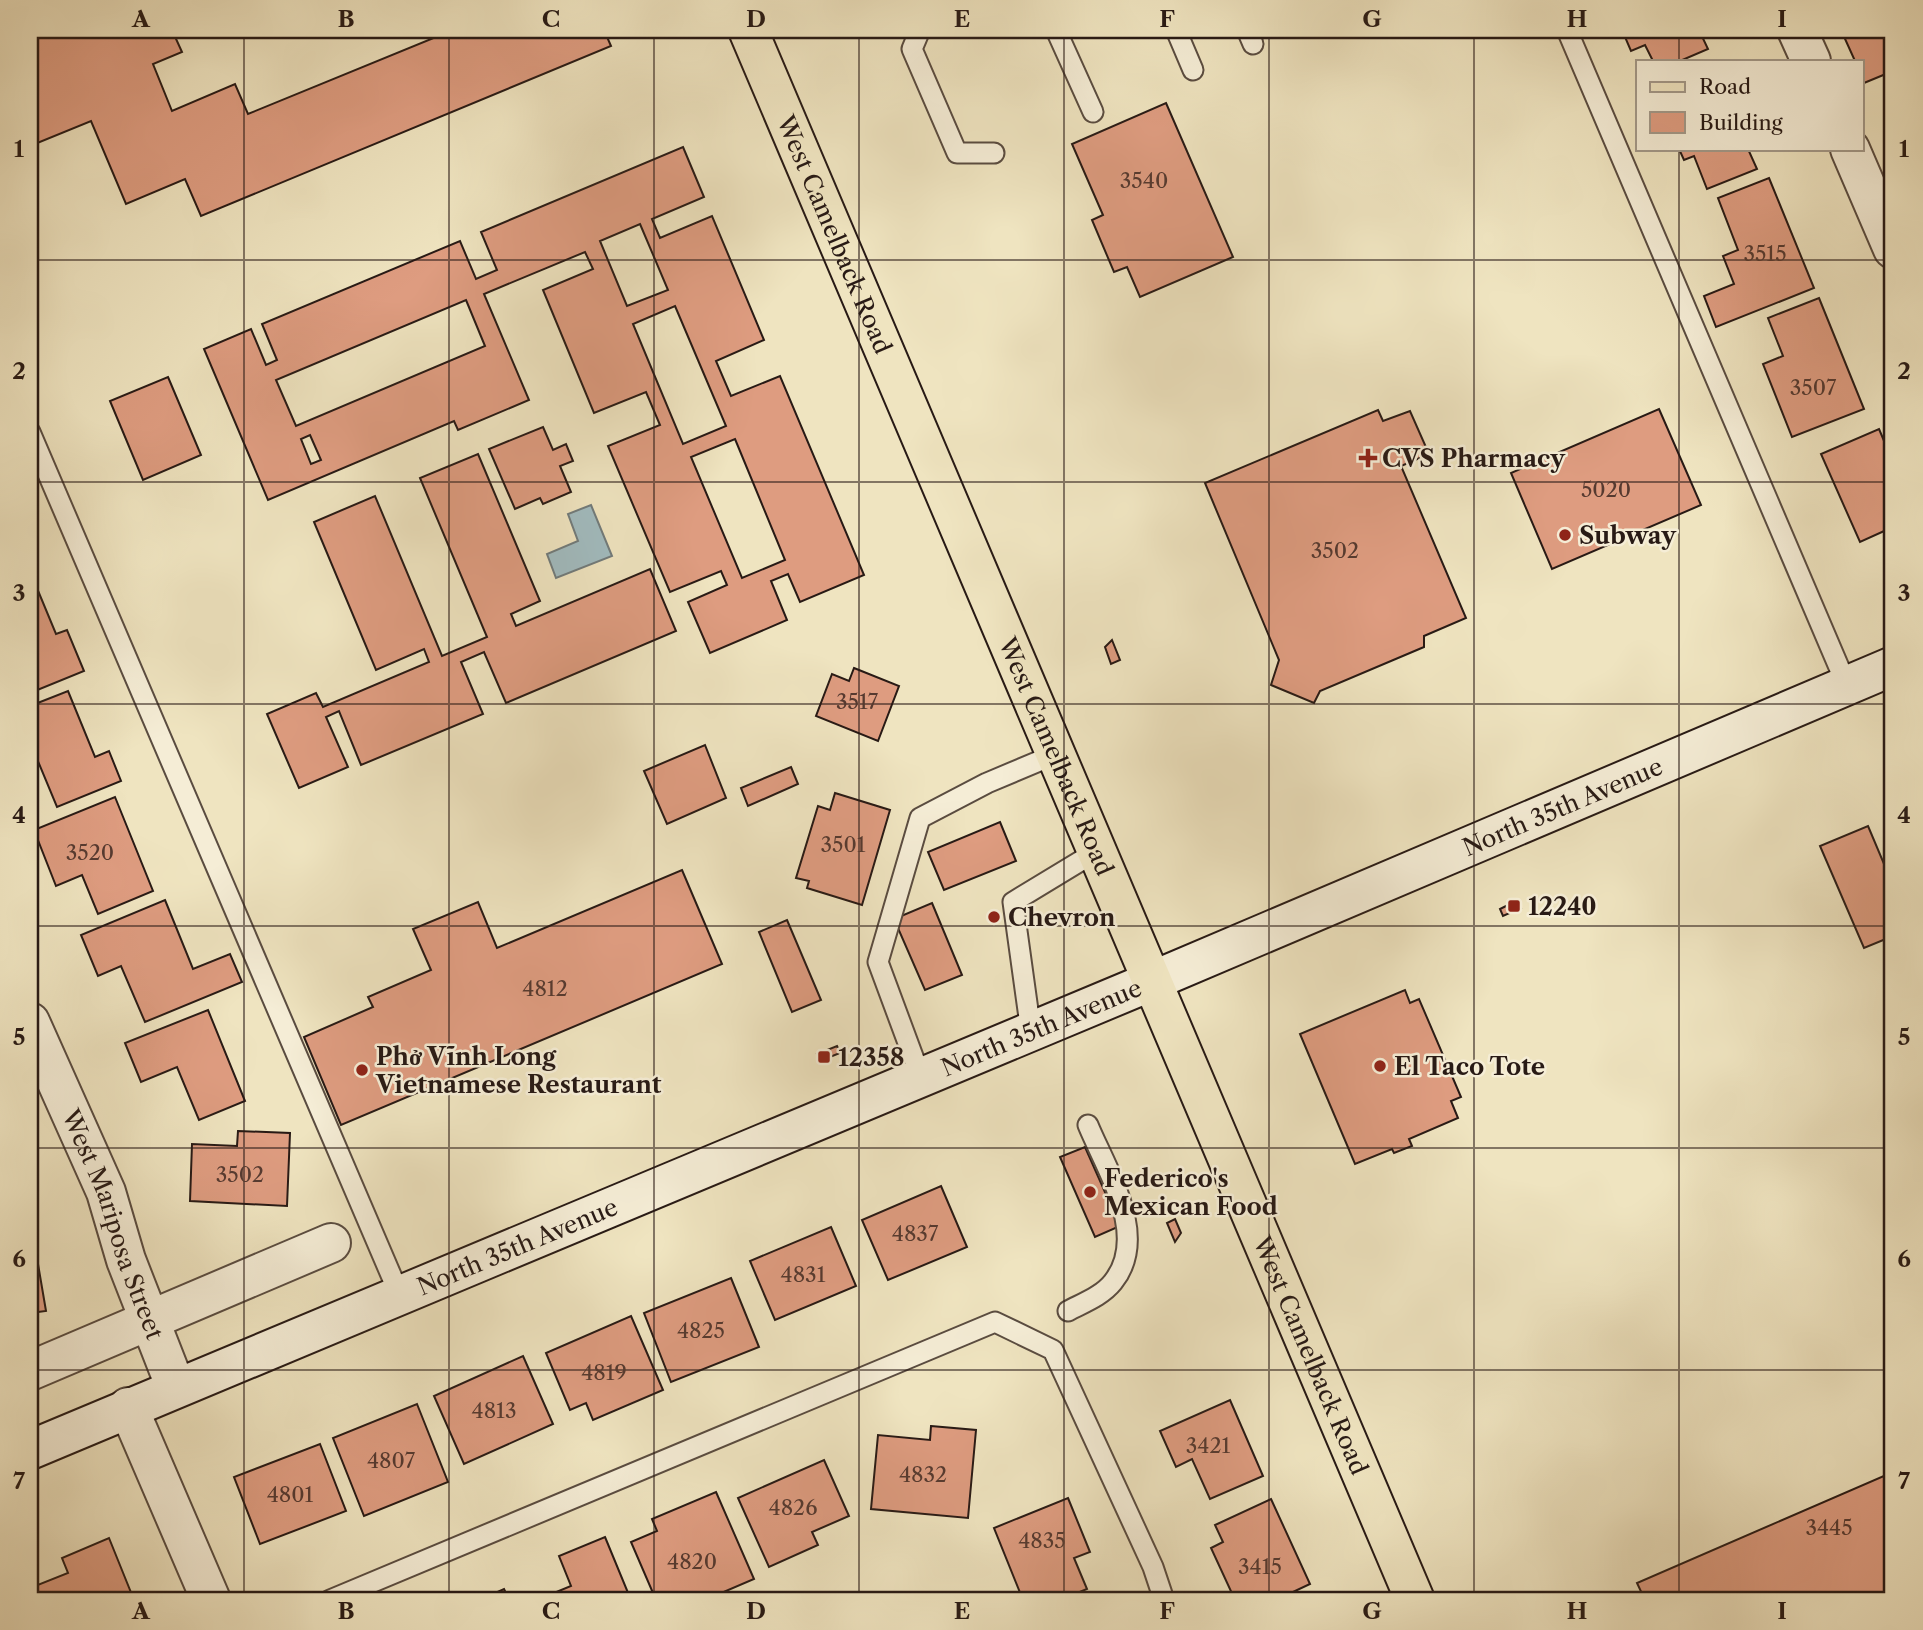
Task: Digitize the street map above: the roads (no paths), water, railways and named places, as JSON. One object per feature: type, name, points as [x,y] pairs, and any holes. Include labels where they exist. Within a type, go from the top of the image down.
[{"type":"main road","name":"West Camelback Road","points":[[748,30],[1415,1600]]},
{"type":"main road","points":[[1797,30],[1811,60]]},
{"type":"main road","points":[[1851,150],[1880,180],[1893,249]]},
{"type":"main road","name":"North 35th Avenue","points":[[30,1450],[1031,1032],[1893,666]]},
{"type":"main road","name":"West Mariposa Street","points":[[30,1022],[106,1192],[125,1261],[176,1388]]},
{"type":"main road","points":[[30,1371],[331,1243]]},
{"type":"main road","points":[[128,1408],[211,1600]]},
{"type":"lane","points":[[920,30],[912,49],[957,153],[994,153]]},
{"type":"lane","points":[[1056,30],[1093,112]]},
{"type":"lane","points":[[1176,30],[1193,69]]},
{"type":"lane","points":[[1567,30],[1847,686]]},
{"type":"lane","points":[[30,432],[400,1296]]},
{"type":"lane","points":[[921,1078],[878,962],[920,818],[986,783],[1056,754]]},
{"type":"lane","points":[[1031,1032],[1013,902],[1097,851]]},
{"type":"lane","points":[[1068,1311],[1097,1296],[1113,1282],[1122,1263],[1127,1238],[1124,1209],[1088,1125]]},
{"type":"lane","points":[[330,1600],[995,1322],[1053,1350],[1153,1567],[1164,1600]]},
{"type":"water","points":[[591,505],[612,556],[556,578],[547,554],[578,541],[568,514]]},
{"type":"place","name":"CVS Pharmacy","points":[[1368,458]]},
{"type":"place","name":"Subway","points":[[1565,535]]},
{"type":"place","name":"12240","points":[[1514,906]]},
{"type":"place","name":"Chevron","points":[[994,917]]},
{"type":"place","name":"12358","points":[[824,1057]]},
{"type":"place","name":"El Taco Tote","points":[[1380,1066]]},
{"type":"place","name":"Phở Vĩnh Long Vietnamese Restaurant","points":[[362,1070]]},
{"type":"place","name":"Federico's Mexican Food","points":[[1090,1192]]}]
